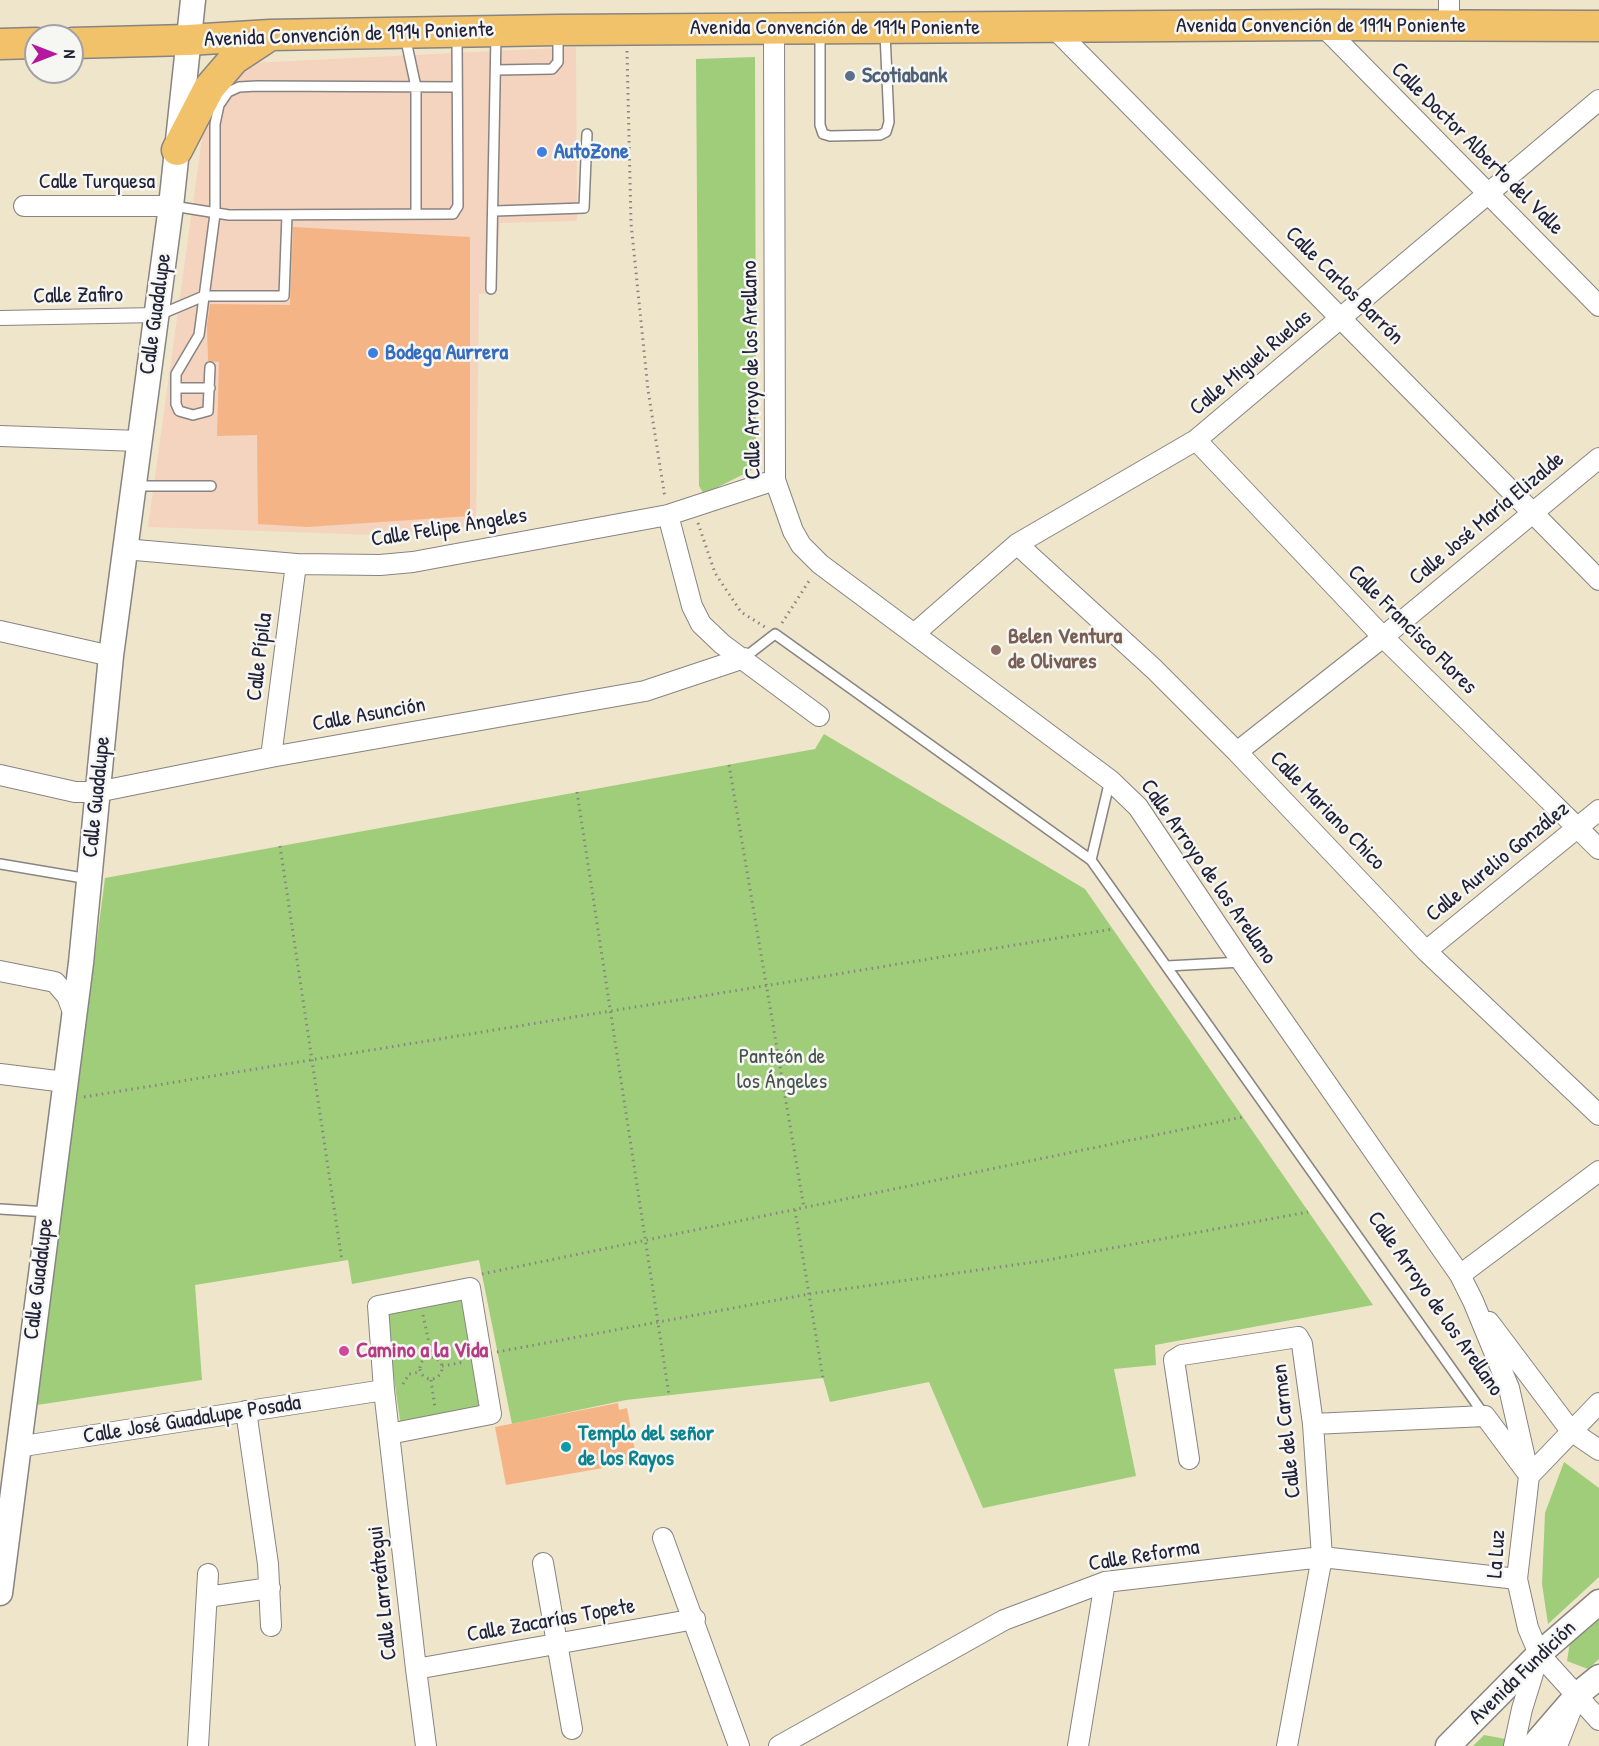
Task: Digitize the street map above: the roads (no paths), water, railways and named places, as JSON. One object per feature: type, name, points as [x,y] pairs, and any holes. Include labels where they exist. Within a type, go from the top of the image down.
[{"type":"main road","name":"Avenida Convención de 1914 Poniente","points":[[84,43],[270,35],[496,30],[1322,25],[1449,12],[1599,26]]},
{"type":"main road","points":[[177,150],[209,88],[234,59],[270,35]]},
{"type":"main road","points":[[0,44],[24,43]]},
{"type":"street","name":"Calle Guadalupe","points":[[0,1593],[9,1448],[48,1212],[71,1090],[73,1012],[81,963],[111,656],[171,206],[192,0]]},
{"type":"street","name":"Calle Doctor Alberto del Valle","points":[[1322,25],[1486,194],[1599,306]]},
{"type":"street","name":"Calle Carlos Barrón","points":[[1053,27],[1599,580]]},
{"type":"street","name":"Calle Arroyo de los Arellano","points":[[774,28],[775,480],[792,531],[801,545],[820,564],[1110,780],[1138,807],[1242,962],[1460,1275],[1509,1389],[1529,1476]]},
{"type":"street","name":"Calle Miguel Ruelas","points":[[914,634],[1017,544],[1196,440],[1599,100]]},
{"type":"street","name":"Calle Turquesa","points":[[24,206],[171,206]]},
{"type":"street","name":"Calle Zafiro","points":[[0,318],[157,315]]},
{"type":"street","points":[[0,436],[138,441]]},
{"type":"street","name":"Calle Francisco Flores","points":[[1196,440],[1383,637],[1599,849]]},
{"type":"street","name":"Calle José María Elizalde","points":[[1237,752],[1383,637],[1599,458]]},
{"type":"street","name":"Calle Felipe Ángeles","points":[[124,549],[296,564],[380,565],[413,562],[668,515],[775,480]]},
{"type":"street","points":[[668,515],[692,606],[701,624],[722,644],[744,658],[819,716]]},
{"type":"street","name":"Calle Mariano Chico","points":[[1017,544],[1154,669],[1237,752],[1426,951],[1599,1115]]},
{"type":"street","name":"Calle Pípila","points":[[271,757],[296,564]]},
{"type":"street","points":[[0,631],[111,656]]},
{"type":"street","name":"Calle Asunción","points":[[0,775],[75,792],[97,792],[271,757],[645,691],[744,658]]},
{"type":"street","name":"Calle Aurelio González","points":[[1426,951],[1599,810]]},
{"type":"street","points":[[55,982],[81,963]]},
{"type":"street","points":[[0,971],[55,982],[67,996],[73,1012]]},
{"type":"street","points":[[0,1074],[71,1090]]},
{"type":"street","points":[[1460,1275],[1599,1171]]},
{"type":"street","name":"Calle Larreátegui","points":[[389,1434],[491,1414],[492,1408],[470,1288],[419,1296],[378,1306],[384,1390],[389,1434],[416,1669],[426,1746]]},
{"type":"street","name":"Calle Arroyo de los Arellano","points":[[1473,1301],[1570,1431],[1599,1450]]},
{"type":"street","name":"Calle del Carmen","points":[[1189,1459],[1173,1370],[1174,1360],[1182,1355],[1298,1337],[1302,1344],[1313,1424],[1322,1557],[1287,1746]]},
{"type":"street","name":"Calle José Guadalupe Posada","points":[[9,1448],[384,1390]]},
{"type":"street","points":[[1529,1476],[1599,1403]]},
{"type":"street","points":[[246,1411],[270,1588],[271,1626]]},
{"type":"street","name":"Calle Arroyo de los Arellano","points":[[1485,1416],[1529,1476]]},
{"type":"street","points":[[1313,1424],[1485,1416]]},
{"type":"street","name":"La Luz","points":[[1529,1476],[1517,1579],[1528,1628],[1539,1654],[1578,1694],[1599,1720]]},
{"type":"street","points":[[663,1538],[739,1746]]},
{"type":"street","name":"Calle Reforma","points":[[779,1746],[1004,1620],[1105,1582],[1322,1557],[1517,1579]]},
{"type":"street","points":[[543,1563],[572,1729]]},
{"type":"street","points":[[198,1746],[208,1574]]},
{"type":"street","points":[[1078,1746],[1105,1582]]},
{"type":"street","points":[[207,1597],[270,1588]]},
{"type":"street","name":"Avenida Fundición","points":[[1448,1746],[1539,1654],[1599,1602]]},
{"type":"street","name":"Calle Zacarías Topete","points":[[416,1669],[558,1646],[694,1619]]},
{"type":"street","points":[[1514,1746],[1522,1709],[1539,1654]]},
{"type":"street","points":[[1533,1746],[1578,1694],[1599,1677]]},
{"type":"street","points":[[1557,1746],[1578,1694]]},
{"type":"lane","points":[[820,28],[820,125],[822,134],[830,136],[880,135],[886,132],[889,122],[885,28]]},
{"type":"lane","points":[[491,288],[495,211],[496,30]]},
{"type":"lane","points":[[496,70],[552,69],[556,66],[558,30]]},
{"type":"lane","points":[[171,206],[215,214],[453,214],[458,206],[457,31]]},
{"type":"lane","points":[[404,33],[416,87],[416,214]]},
{"type":"lane","points":[[210,367],[208,411],[193,415],[179,411],[176,374],[199,335],[215,214],[215,124],[219,105],[228,92],[239,87],[258,86],[456,87]]},
{"type":"lane","points":[[495,211],[584,208],[587,134]]},
{"type":"lane","points":[[157,315],[204,296],[284,296],[287,215]]},
{"type":"lane","points":[[176,388],[210,388]]},
{"type":"lane","points":[[132,486],[211,486]]},
{"type":"lane","name":"Calle Arroyo de los Arellano","points":[[744,658],[775,634],[1091,860],[1485,1416]]},
{"type":"lane","points":[[1091,860],[1110,780]]},
{"type":"lane","points":[[0,864],[89,879]]},
{"type":"lane","points":[[1167,966],[1242,962]]},
{"type":"lane","points":[[0,1209],[48,1212]]},
{"type":"place","name":"Scotiabank","points":[[850,76]]},
{"type":"place","name":"AutoZone","points":[[542,152]]},
{"type":"place","name":"Bodega Aurrera","points":[[373,353]]},
{"type":"place","name":"Belen Ventura de Olivares","points":[[996,650]]},
{"type":"place","name":"Camino a la Vida","points":[[344,1351]]},
{"type":"place","name":"Templo del señor de los Rayos","points":[[566,1447]]},
{"type":"park label","name":"Panteón de los Ángeles","points":[[782,1070]]}]
